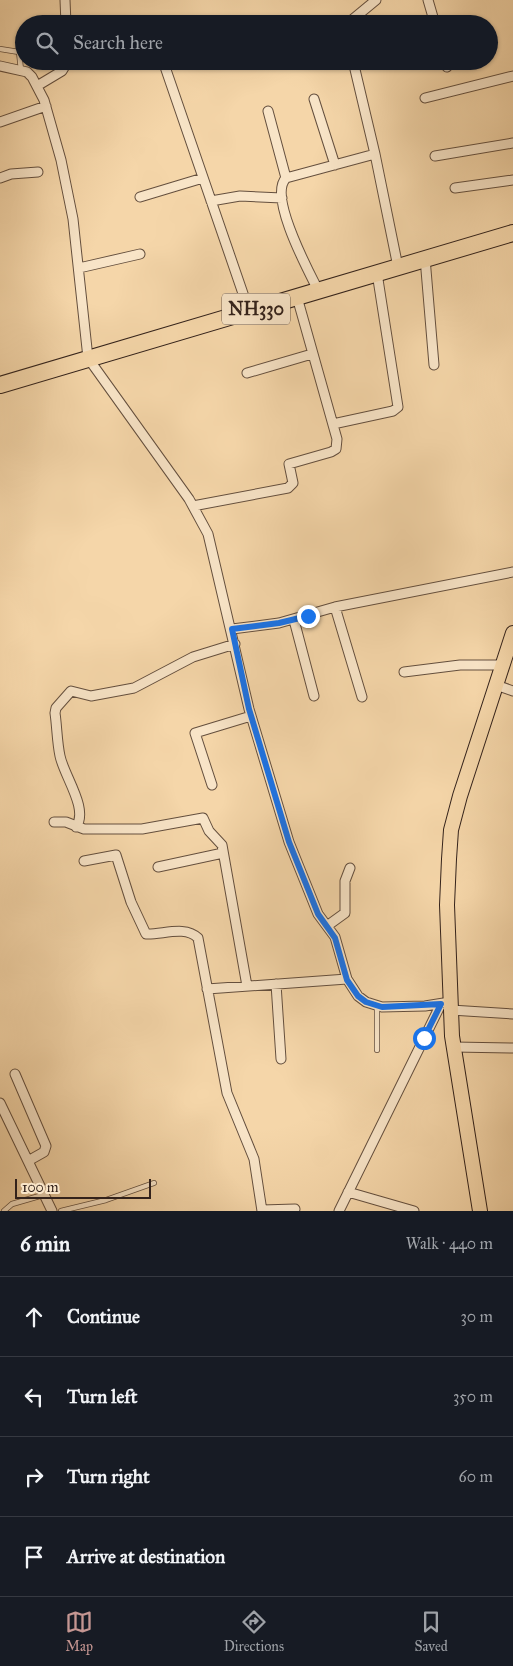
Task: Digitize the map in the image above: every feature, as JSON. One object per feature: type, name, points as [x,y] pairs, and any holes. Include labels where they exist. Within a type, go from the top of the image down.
[{"type":"highway","name":"NH330","points":[[1,382],[513,233]]},
{"type":"main road","points":[[480,1211],[447,1005],[447,905],[451,830],[513,632]]},
{"type":"street","points":[[65,0],[66,15]]},
{"type":"street","points":[[355,15],[376,0]]},
{"type":"street","points":[[428,0],[432,15]]},
{"type":"street","points":[[0,66],[15,69]]},
{"type":"street","points":[[21,70],[32,78],[45,103],[61,160],[73,219],[88,358],[193,506],[208,534],[232,629],[251,716],[289,842],[318,914],[335,938],[347,980],[358,996],[366,1002],[378,1006],[447,1005],[513,1014]]},
{"type":"street","points":[[38,88],[63,70]]},
{"type":"street","points":[[166,70],[249,311]]},
{"type":"street","points":[[354,70],[375,154],[398,266]]},
{"type":"street","points":[[425,98],[513,76]]},
{"type":"street","points":[[314,99],[335,165]]},
{"type":"street","points":[[0,122],[45,103]]},
{"type":"street","points":[[268,111],[286,178]]},
{"type":"street","points":[[434,156],[513,143]]},
{"type":"street","points":[[318,290],[292,237],[280,186],[286,178],[375,154]]},
{"type":"street","points":[[0,178],[11,174],[38,172]]},
{"type":"street","points":[[140,197],[203,178]]},
{"type":"street","points":[[455,188],[513,180]]},
{"type":"street","points":[[211,201],[240,196],[282,198]]},
{"type":"street","points":[[79,268],[140,254]]},
{"type":"street","points":[[425,258],[434,365]]},
{"type":"street","points":[[332,424],[393,411],[398,406],[377,273]]},
{"type":"street","points":[[193,506],[292,486],[289,464],[336,449],[337,439],[297,297]]},
{"type":"street","points":[[247,373],[312,354]]},
{"type":"street","points":[[232,629],[294,620],[335,607],[513,572]]},
{"type":"street","points":[[335,607],[362,697]]},
{"type":"street","points":[[294,620],[314,696]]},
{"type":"street","points":[[76,827],[80,817],[72,787],[60,759],[55,713],[56,708],[67,694],[75,691],[91,696],[134,688],[193,656],[235,644]]},
{"type":"street","points":[[404,672],[460,665],[502,665]]},
{"type":"street","points":[[496,685],[513,691]]},
{"type":"street","points":[[212,785],[195,733],[251,716]]},
{"type":"street","points":[[54,822],[66,822],[76,827],[142,829],[203,818],[209,831],[220,842],[223,853],[247,986]]},
{"type":"street","points":[[158,867],[223,853]]},
{"type":"street","points":[[84,861],[116,855],[131,902],[146,934],[178,931],[196,935],[206,971],[227,1093],[254,1159],[262,1210],[295,1209]]},
{"type":"street","points":[[327,926],[344,913],[345,881],[350,868]]},
{"type":"street","points":[[208,989],[347,980]]},
{"type":"street","points":[[276,984],[281,1059]]},
{"type":"street","points":[[339,1211],[447,1005]]},
{"type":"street","points":[[454,1047],[513,1048]]},
{"type":"street","points":[[15,1074],[46,1146],[44,1152],[28,1161]]},
{"type":"street","points":[[0,1103],[52,1211]]},
{"type":"street","points":[[348,1192],[390,1208],[414,1211]]},
{"type":"lane","points":[[0,49],[15,51]]},
{"type":"lane","points":[[377,1050],[378,1006]]},
{"type":"lane","points":[[62,1211],[106,1200],[154,1183]]},
{"type":"lane","points":[[4,1211],[12,1204],[44,1195]]},
{"type":"route","points":[[308,616],[279,623],[232,629],[249,709],[289,842],[318,914],[335,938],[347,980],[358,996],[366,1002],[382,1007],[441,1004],[424,1038]]}]
